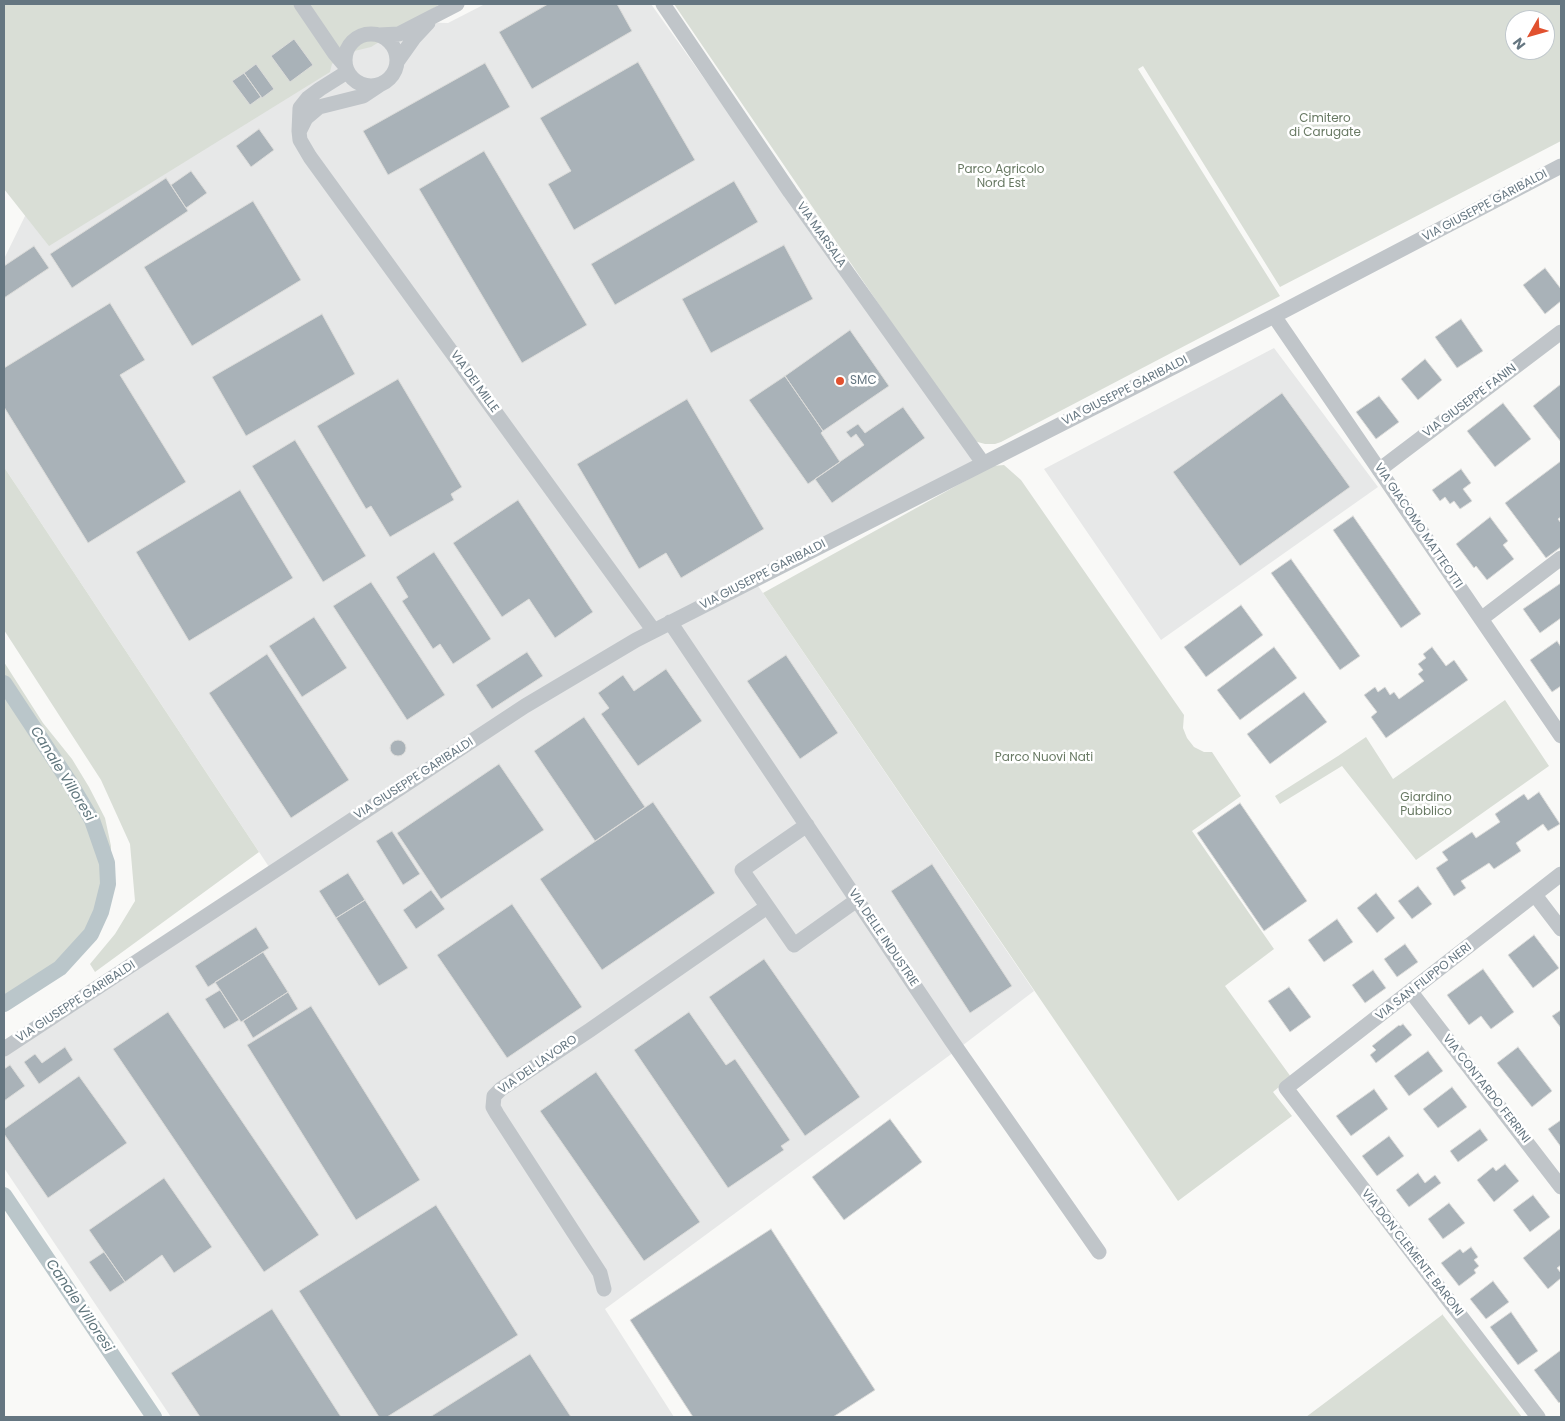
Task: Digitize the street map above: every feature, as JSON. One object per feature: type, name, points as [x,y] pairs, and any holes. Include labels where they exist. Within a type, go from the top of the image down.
[{"type":"street","points":[[301,4],[352,78],[366,86],[374,86],[388,80]]},
{"type":"street","points":[[316,25],[334,38],[343,39],[366,34],[400,34],[457,4]]},
{"type":"street","name":"VIA MARSALA","points":[[663,4],[790,192],[983,463]]},
{"type":"street","points":[[299,131],[306,118],[319,107],[363,96],[388,80],[397,62],[414,38],[434,16]]},
{"type":"street","points":[[379,35],[387,39],[392,46],[397,62]]},
{"type":"street","points":[[347,70],[346,52],[354,40],[360,36]]},
{"type":"street","name":"VIA DEI MILLE","points":[[347,70],[308,98],[300,108],[300,140],[654,631]]},
{"type":"street","name":"VIA GIUSEPPE GARIBALDI","points":[[4,1049],[562,683],[670,622],[1274,316],[1561,166]]},
{"type":"street","name":"VIA GIACOMO MATTEOTTI","points":[[1274,316],[1561,736]]},
{"type":"street","name":"VIA GIUSEPPE FANIN","points":[[1379,470],[1561,332]]},
{"type":"street","points":[[1481,620],[1561,558]]},
{"type":"street","name":"VIA DELLE INDUSTRIE","points":[[670,622],[957,1048],[1099,1252]]},
{"type":"street","points":[[807,825],[742,870],[794,945],[857,900]]},
{"type":"street","name":"VIA SAN FILIPPO NERI","points":[[1286,1088],[1561,874]]},
{"type":"street","points":[[1535,895],[1561,929]]},
{"type":"street","name":"VIA DEL LAVORO","points":[[604,1289],[600,1273],[493,1107],[494,1096],[500,1089],[590,1030],[767,907]]},
{"type":"street","name":"VIA CONTARDO FERRINI","points":[[1411,992],[1561,1187]]},
{"type":"street","name":"VIA DON CLEMENTE BARONI","points":[[1286,1088],[1538,1417]]},
{"type":"shaded area","points":[[485,4],[651,4],[978,463],[752,577],[1034,991],[605,1309],[674,1417],[171,1417],[4,1168],[4,1051],[273,873],[4,467],[4,259],[26,214],[301,19],[448,23]]},
{"type":"shaded area","points":[[1274,348],[1378,487],[1161,640],[1044,469]]},
{"type":"green space","points":[[4,4],[440,4],[371,47],[342,54],[332,64],[330,72],[49,246],[4,189]]},
{"type":"green space","name":"Parco Agricolo Nord Est","points":[[674,4],[1561,4],[1561,141],[1280,287],[1143,66],[1138,69],[1280,296],[1001,442],[985,444],[974,441],[968,435]]},
{"type":"green space","name":"Parco Nuovi Nati","points":[[1004,465],[1021,480],[1184,715],[1183,728],[1187,738],[1194,747],[1204,752],[1212,752],[1241,796],[1192,831],[1274,949],[1225,986],[1291,1077],[1273,1092],[1292,1116],[1178,1201],[763,593],[992,466]]},
{"type":"green space","points":[[4,467],[259,852],[95,972],[90,964],[115,934],[135,901],[130,844],[101,780],[4,630]]},
{"type":"green space","points":[[4,662],[43,723],[72,759],[105,818],[111,846],[111,876],[105,901],[93,927],[70,952],[4,1001]]},
{"type":"green space","name":"Giardino Pubblico","points":[[1505,700],[1549,766],[1416,860],[1342,766],[1280,804],[1275,796],[1366,737],[1393,779]]},
{"type":"green space","points":[[1442,1315],[1522,1417],[1306,1417]]},
{"type":"building","points":[[548,4],[617,4],[632,31],[532,89],[499,32]]},
{"type":"building","points":[[294,39],[313,65],[290,82],[271,56]]},
{"type":"building","points":[[638,62],[695,160],[574,230],[548,184],[571,171],[540,118]]},
{"type":"building","points":[[485,63],[510,107],[388,175],[363,131]]},
{"type":"building","points":[[256,64],[274,89],[262,98],[244,73]]},
{"type":"building","points":[[244,73],[261,97],[250,105],[232,81]]},
{"type":"building","points":[[259,129],[274,150],[251,167],[236,146]]},
{"type":"building","points":[[484,151],[587,325],[522,363],[419,189]]},
{"type":"building","points":[[191,171],[207,193],[186,208],[171,185]]},
{"type":"building","points":[[166,178],[188,211],[72,288],[50,254]]},
{"type":"building","points":[[734,181],[758,222],[615,305],[591,264]]},
{"type":"building","points":[[253,201],[301,280],[192,346],[144,267]]},
{"type":"building","points":[[784,245],[813,299],[711,353],[682,299]]},
{"type":"building","points":[[34,246],[49,268],[4,298],[4,266]]},
{"type":"building","points":[[1545,268],[1561,289],[1561,301],[1545,314],[1523,285]]},
{"type":"building","points":[[110,303],[145,360],[120,375],[186,482],[88,543],[4,407],[4,368]]},
{"type":"building","points":[[322,314],[355,374],[246,436],[212,377]]},
{"type":"building","points":[[1461,319],[1483,351],[1457,368],[1435,337]]},
{"type":"building","points":[[850,330],[889,386],[823,431],[785,376]]},
{"type":"building","points":[[1425,359],[1442,380],[1418,400],[1401,379]]},
{"type":"building","points":[[785,376],[823,431],[821,433],[840,462],[808,484],[749,400]]},
{"type":"building","points":[[398,379],[462,487],[451,494],[454,500],[390,537],[371,506],[366,509],[317,426]]},
{"type":"building","points":[[1561,384],[1561,442],[1533,406]]},
{"type":"building","points":[[1282,393],[1350,487],[1240,566],[1173,472]]},
{"type":"building","points":[[1379,396],[1399,422],[1376,439],[1356,412]]},
{"type":"building","points":[[687,399],[764,529],[681,578],[666,553],[639,569],[577,464]]},
{"type":"building","points":[[1503,403],[1531,439],[1495,467],[1467,431]]},
{"type":"building","points":[[903,407],[925,438],[832,503],[815,479],[864,445],[856,434],[851,438],[846,432],[858,424],[865,433]]},
{"type":"building","points":[[295,440],[366,556],[323,582],[252,466]]},
{"type":"building","points":[[1561,461],[1561,517],[1558,519],[1561,523],[1561,547],[1546,558],[1505,503]]},
{"type":"building","points":[[1461,469],[1471,483],[1463,489],[1472,501],[1460,509],[1454,501],[1450,504],[1445,497],[1440,501],[1432,490]]},
{"type":"building","points":[[240,490],[293,578],[189,641],[136,552]]},
{"type":"building","points":[[518,500],[593,612],[555,638],[529,599],[502,617],[453,543]]},
{"type":"building","points":[[1353,516],[1421,614],[1401,628],[1333,530]]},
{"type":"building","points":[[1490,517],[1508,541],[1503,545],[1514,559],[1487,580],[1476,566],[1474,568],[1456,544]]},
{"type":"building","points":[[434,552],[491,639],[453,664],[440,644],[433,649],[402,601],[408,597],[396,577]]},
{"type":"building","points":[[1291,559],[1360,656],[1340,670],[1271,573]]},
{"type":"building","points":[[371,582],[445,695],[407,720],[333,606]]},
{"type":"building","points":[[1561,583],[1561,618],[1540,633],[1523,609]]},
{"type":"building","points":[[1241,605],[1263,635],[1206,677],[1184,647]]},
{"type":"building","points":[[314,617],[347,668],[302,697],[269,646]]},
{"type":"building","points":[[1557,641],[1561,647],[1561,686],[1552,692],[1530,660]]},
{"type":"building","points":[[1274,647],[1297,678],[1240,720],[1217,690]]},
{"type":"building","points":[[1432,647],[1446,666],[1454,660],[1468,680],[1386,738],[1371,717],[1377,712],[1364,695],[1375,687],[1378,692],[1385,687],[1390,695],[1394,692],[1399,699],[1424,681],[1418,674],[1423,670],[1418,664],[1426,658],[1423,654]]},
{"type":"building","points":[[527,652],[543,676],[492,709],[476,685]]},
{"type":"building","points":[[267,654],[349,780],[291,818],[209,693]]},
{"type":"building","points":[[786,655],[838,733],[800,759],[747,681]]},
{"type":"building","points":[[666,669],[702,721],[638,766],[601,714],[609,708],[598,693],[623,675],[634,691]]},
{"type":"building","points":[[1304,692],[1327,722],[1270,764],[1247,734]]},
{"type":"building","points":[[584,717],[645,807],[595,841],[534,751]]},
{"type":"building","points":[[398,740],[404,742],[406,748],[404,754],[398,756],[392,754],[390,748],[392,742]]},
{"type":"building","points":[[499,764],[544,830],[441,899],[397,833]]},
{"type":"building","points":[[1539,792],[1560,824],[1548,831],[1543,824],[1516,843],[1521,851],[1494,869],[1489,863],[1461,881],[1466,888],[1454,896],[1436,868],[1448,860],[1442,852],[1472,832],[1476,838],[1500,822],[1495,814],[1524,794],[1528,800]]},
{"type":"building","points":[[653,802],[715,893],[602,970],[540,879]]},
{"type":"building","points":[[1240,803],[1307,901],[1264,931],[1197,833]]},
{"type":"building","points":[[392,831],[420,874],[403,885],[376,841]]},
{"type":"building","points":[[932,864],[1012,986],[970,1013],[891,891]]},
{"type":"building","points":[[348,873],[365,900],[336,918],[319,891]]},
{"type":"building","points":[[1418,886],[1432,904],[1412,919],[1398,901]]},
{"type":"building","points":[[431,890],[445,909],[416,929],[403,910]]},
{"type":"building","points":[[1376,893],[1395,918],[1377,933],[1357,908]]},
{"type":"building","points":[[365,900],[408,968],[379,986],[336,918]]},
{"type":"building","points":[[512,904],[582,1007],[507,1058],[437,955]]},
{"type":"building","points":[[1337,919],[1353,942],[1324,962],[1308,940]]},
{"type":"building","points":[[256,927],[269,948],[208,987],[195,966]]},
{"type":"building","points":[[1534,935],[1559,968],[1533,988],[1508,955]]},
{"type":"building","points":[[1405,944],[1418,962],[1397,977],[1384,959]]},
{"type":"building","points":[[263,952],[288,992],[241,1022],[215,982]]},
{"type":"building","points":[[764,959],[860,1097],[805,1136],[709,997]]},
{"type":"building","points":[[1483,969],[1514,1012],[1491,1029],[1481,1016],[1469,1025],[1447,995]]},
{"type":"building","points":[[1373,970],[1386,988],[1365,1003],[1352,985]]},
{"type":"building","points":[[1289,987],[1311,1017],[1290,1032],[1268,1001]]},
{"type":"building","points":[[220,990],[239,1020],[224,1029],[205,999]]},
{"type":"building","points":[[288,992],[298,1009],[253,1038],[243,1021]]},
{"type":"building","points":[[311,1006],[420,1180],[356,1220],[247,1045]]},
{"type":"building","points":[[1561,1010],[1561,1028],[1552,1016]]},
{"type":"building","points":[[168,1012],[319,1235],[264,1272],[113,1049]]},
{"type":"building","points":[[689,1012],[726,1065],[735,1059],[790,1140],[781,1146],[784,1150],[728,1188],[634,1050]]},
{"type":"building","points":[[1403,1024],[1412,1035],[1376,1063],[1370,1055],[1376,1050],[1372,1046]]},
{"type":"building","points":[[65,1047],[73,1060],[39,1084],[24,1062],[35,1054],[42,1063]]},
{"type":"building","points":[[1518,1047],[1552,1091],[1532,1107],[1497,1063]]},
{"type":"building","points":[[1428,1051],[1443,1071],[1409,1096],[1394,1076]]},
{"type":"building","points":[[10,1065],[25,1086],[4,1101],[4,1069]]},
{"type":"building","points":[[596,1072],[700,1222],[644,1261],[540,1111]]},
{"type":"building","points":[[79,1076],[127,1143],[48,1198],[4,1134],[4,1129]]},
{"type":"building","points":[[1452,1087],[1467,1107],[1438,1128],[1423,1109]]},
{"type":"building","points":[[1374,1089],[1388,1109],[1351,1136],[1336,1116]]},
{"type":"building","points":[[890,1119],[922,1162],[844,1220],[812,1177]]},
{"type":"building","points":[[1561,1120],[1561,1147],[1548,1129]]},
{"type":"building","points":[[1480,1129],[1488,1140],[1458,1162],[1450,1151]]},
{"type":"building","points":[[1389,1136],[1404,1156],[1377,1176],[1362,1156]]},
{"type":"building","points":[[1505,1164],[1519,1181],[1494,1202],[1477,1180],[1493,1167],[1496,1171]]},
{"type":"building","points":[[1418,1173],[1425,1183],[1435,1175],[1441,1183],[1409,1207],[1396,1190]]},
{"type":"building","points":[[164,1178],[212,1247],[174,1273],[162,1255],[125,1282],[89,1230]]},
{"type":"building","points":[[1533,1195],[1550,1217],[1530,1232],[1513,1210]]},
{"type":"building","points":[[1449,1203],[1465,1223],[1443,1239],[1428,1219]]},
{"type":"building","points":[[436,1205],[518,1335],[387,1417],[379,1417],[299,1291]]},
{"type":"building","points":[[1561,1228],[1561,1265],[1557,1268],[1561,1273],[1561,1278],[1548,1289],[1523,1258]]},
{"type":"building","points":[[771,1229],[875,1390],[833,1417],[693,1417],[630,1320]]},
{"type":"building","points":[[1471,1247],[1478,1257],[1474,1260],[1479,1266],[1474,1270],[1476,1273],[1459,1286],[1441,1263],[1460,1249],[1463,1253]]},
{"type":"building","points":[[104,1252],[125,1282],[110,1292],[89,1262]]},
{"type":"building","points":[[1493,1281],[1509,1302],[1486,1319],[1470,1299]]},
{"type":"building","points":[[272,1309],[341,1417],[200,1417],[171,1373]]},
{"type":"building","points":[[1511,1312],[1538,1351],[1518,1365],[1490,1327]]},
{"type":"building","points":[[1561,1350],[1561,1401],[1559,1403],[1534,1370]]},
{"type":"building","points":[[530,1354],[571,1417],[430,1417]]},
{"type":"waterway","name":"Canale Villoresi","points":[[4,683],[92,820],[107,863],[108,884],[101,912],[91,934],[60,968],[4,1004]]},
{"type":"waterway","name":"Canale Villoresi","points":[[4,1195],[154,1417]]},
{"type":"place","name":"SMC","points":[[840,381]]},
{"type":"park label","name":"Cimitero di Carugate","points":[[1325,126]]}]
